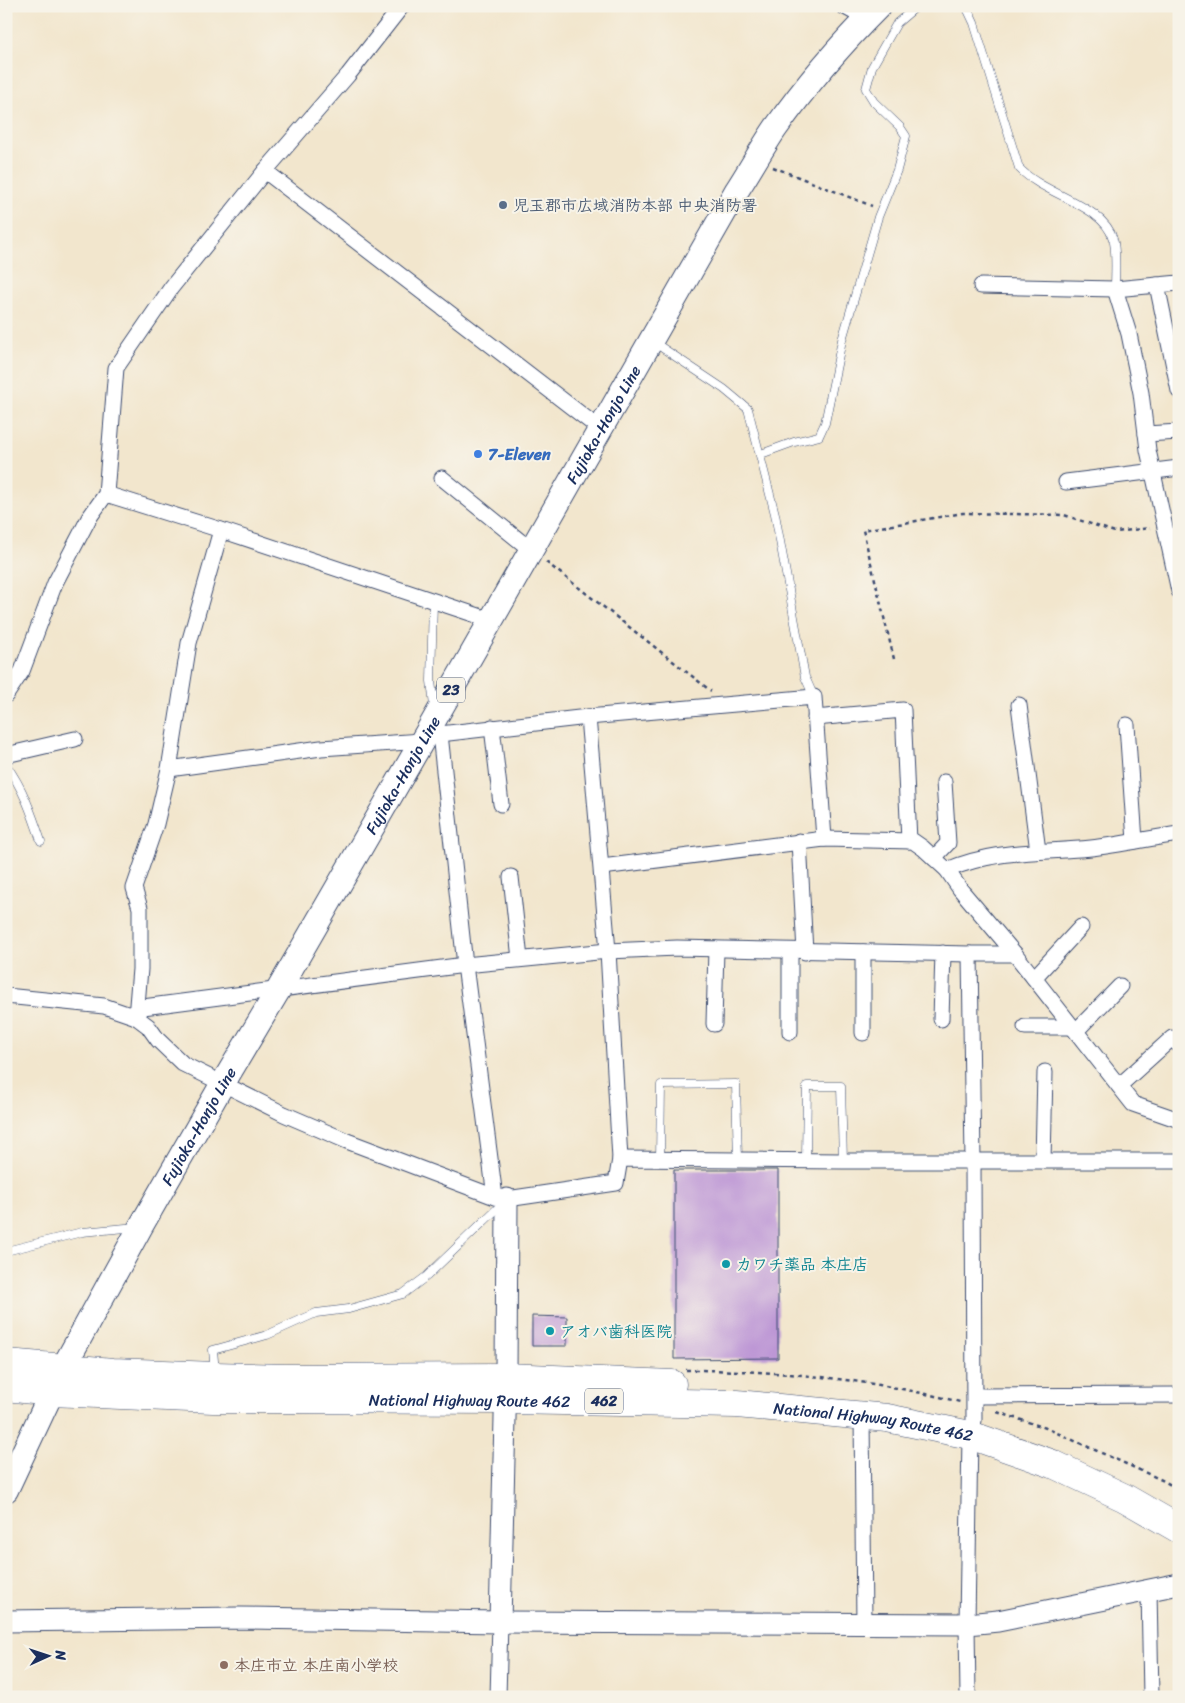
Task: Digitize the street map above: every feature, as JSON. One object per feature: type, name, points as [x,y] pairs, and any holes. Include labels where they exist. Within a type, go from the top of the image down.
[{"type":"highway","name":"National Highway Route 462","points":[[6,1363],[113,1372],[505,1388],[737,1404],[887,1418],[973,1417],[1053,1464],[1125,1498],[1179,1529]]},
{"type":"highway","name":"National Highway Route 462","points":[[6,1387],[51,1392],[213,1399],[505,1388],[739,1386],[814,1391],[894,1402],[973,1417],[1132,1480],[1179,1507]]},
{"type":"main road","name":"Fujioka-Honjo Line","points":[[6,1490],[63,1368],[141,1226],[222,1083],[432,730],[491,620],[756,160],[774,130],[803,91],[834,53],[873,13]]},
{"type":"street","points":[[6,695],[22,671],[55,583],[89,518],[106,494],[116,368],[171,288],[265,171],[348,76],[402,6]]},
{"type":"street","points":[[843,6],[873,13]]},
{"type":"street","points":[[265,171],[600,429]]},
{"type":"street","points":[[982,286],[1115,289],[1179,283]]},
{"type":"street","points":[[1157,285],[1179,391]]},
{"type":"street","points":[[1115,289],[1129,334],[1141,393],[1153,471],[1179,591]]},
{"type":"street","points":[[1146,434],[1179,432]]},
{"type":"street","points":[[1066,482],[1179,468]]},
{"type":"street","points":[[442,478],[531,550]]},
{"type":"street","points":[[106,494],[221,530],[491,620]]},
{"type":"street","points":[[136,1017],[140,969],[140,908],[134,888],[156,824],[169,769],[190,643],[221,530]]},
{"type":"street","points":[[169,769],[322,748],[432,730],[492,727],[814,697],[824,839]]},
{"type":"street","points":[[1019,705],[1038,851]]},
{"type":"street","points":[[815,718],[902,710],[909,841]]},
{"type":"street","points":[[6,996],[104,1006],[136,1017],[148,1026],[158,1040],[183,1064],[284,1114],[347,1141],[501,1198],[616,1184],[620,1159],[608,951],[588,717]]},
{"type":"street","points":[[1127,725],[1135,841]]},
{"type":"street","points":[[492,727],[501,804]]},
{"type":"street","points":[[432,730],[501,1198],[505,1388],[498,1697]]},
{"type":"street","points":[[6,755],[75,739]]},
{"type":"street","points":[[934,858],[948,843],[944,782]]},
{"type":"street","points":[[947,870],[969,861],[1001,854],[1092,848],[1179,834]]},
{"type":"street","points":[[602,867],[824,839],[913,841],[947,870],[960,889],[1015,954],[1133,1104],[1179,1120]]},
{"type":"street","points":[[799,842],[805,952]]},
{"type":"street","points":[[511,878],[520,959]]},
{"type":"street","points":[[1034,978],[1081,927]]},
{"type":"street","points":[[136,1017],[143,1007],[466,965],[608,951],[678,948],[790,952],[1015,954]]},
{"type":"street","points":[[714,1024],[716,950]]},
{"type":"street","points":[[790,952],[790,1032]]},
{"type":"street","points":[[863,952],[863,1033]]},
{"type":"street","points":[[941,1019],[943,953]]},
{"type":"street","points":[[968,1697],[967,1624],[973,1417],[973,1161],[970,954]]},
{"type":"street","points":[[1025,1027],[1075,1029],[1120,986]]},
{"type":"street","points":[[1119,1086],[1172,1038],[1179,1045]]},
{"type":"street","points":[[1043,1161],[1045,1072]]},
{"type":"street","points":[[620,1159],[842,1161],[1179,1160]]},
{"type":"street","points":[[973,1417],[1179,1396]]},
{"type":"street","points":[[862,1415],[864,1625]]},
{"type":"street","points":[[6,1621],[240,1618],[500,1622],[967,1624],[998,1621],[1179,1584]]},
{"type":"street","points":[[1149,1590],[1151,1697]]},
{"type":"lane","points":[[761,454],[794,442],[819,436],[825,423],[842,340],[881,210],[906,136],[900,127],[874,102],[866,89],[872,67],[897,23],[917,6]]},
{"type":"lane","points":[[966,6],[974,23],[1019,168],[1046,189],[1092,211],[1106,224],[1114,239],[1115,289]]},
{"type":"lane","points":[[651,340],[724,389],[748,409],[775,514],[805,677],[814,697]]},
{"type":"lane","points":[[432,730],[433,601]]},
{"type":"lane","points":[[6,765],[30,807],[41,841]]},
{"type":"lane","points":[[660,1160],[661,1085],[736,1084],[738,1160]]},
{"type":"lane","points":[[806,1160],[807,1086],[841,1086],[842,1161]]},
{"type":"lane","points":[[215,1376],[212,1350],[267,1335],[316,1313],[348,1309],[403,1294],[427,1276],[501,1198]]},
{"type":"lane","points":[[6,1251],[82,1232],[141,1226]]},
{"type":"path","points":[[756,160],[881,210]]},
{"type":"path","points":[[894,659],[863,530],[963,513],[1064,515],[1115,532],[1164,526]]},
{"type":"path","points":[[531,550],[728,705]]},
{"type":"building","name":"カワチ薬品 本庄店","points":[[674,1170],[778,1170],[778,1358],[674,1359]]},
{"type":"building","name":"アオバ歯科医院","points":[[532,1316],[567,1317],[567,1346],[532,1346]]},
{"type":"place","name":"児玉郡市広域消防本部 中央消防署","points":[[503,205]]},
{"type":"place","name":"7-Eleven","points":[[478,454]]},
{"type":"place","name":"カワチ薬品 本庄店","points":[[726,1264]]},
{"type":"place","name":"アオバ歯科医院","points":[[550,1331]]},
{"type":"place","name":"本庄市立 本庄南小学校","points":[[224,1665]]}]
